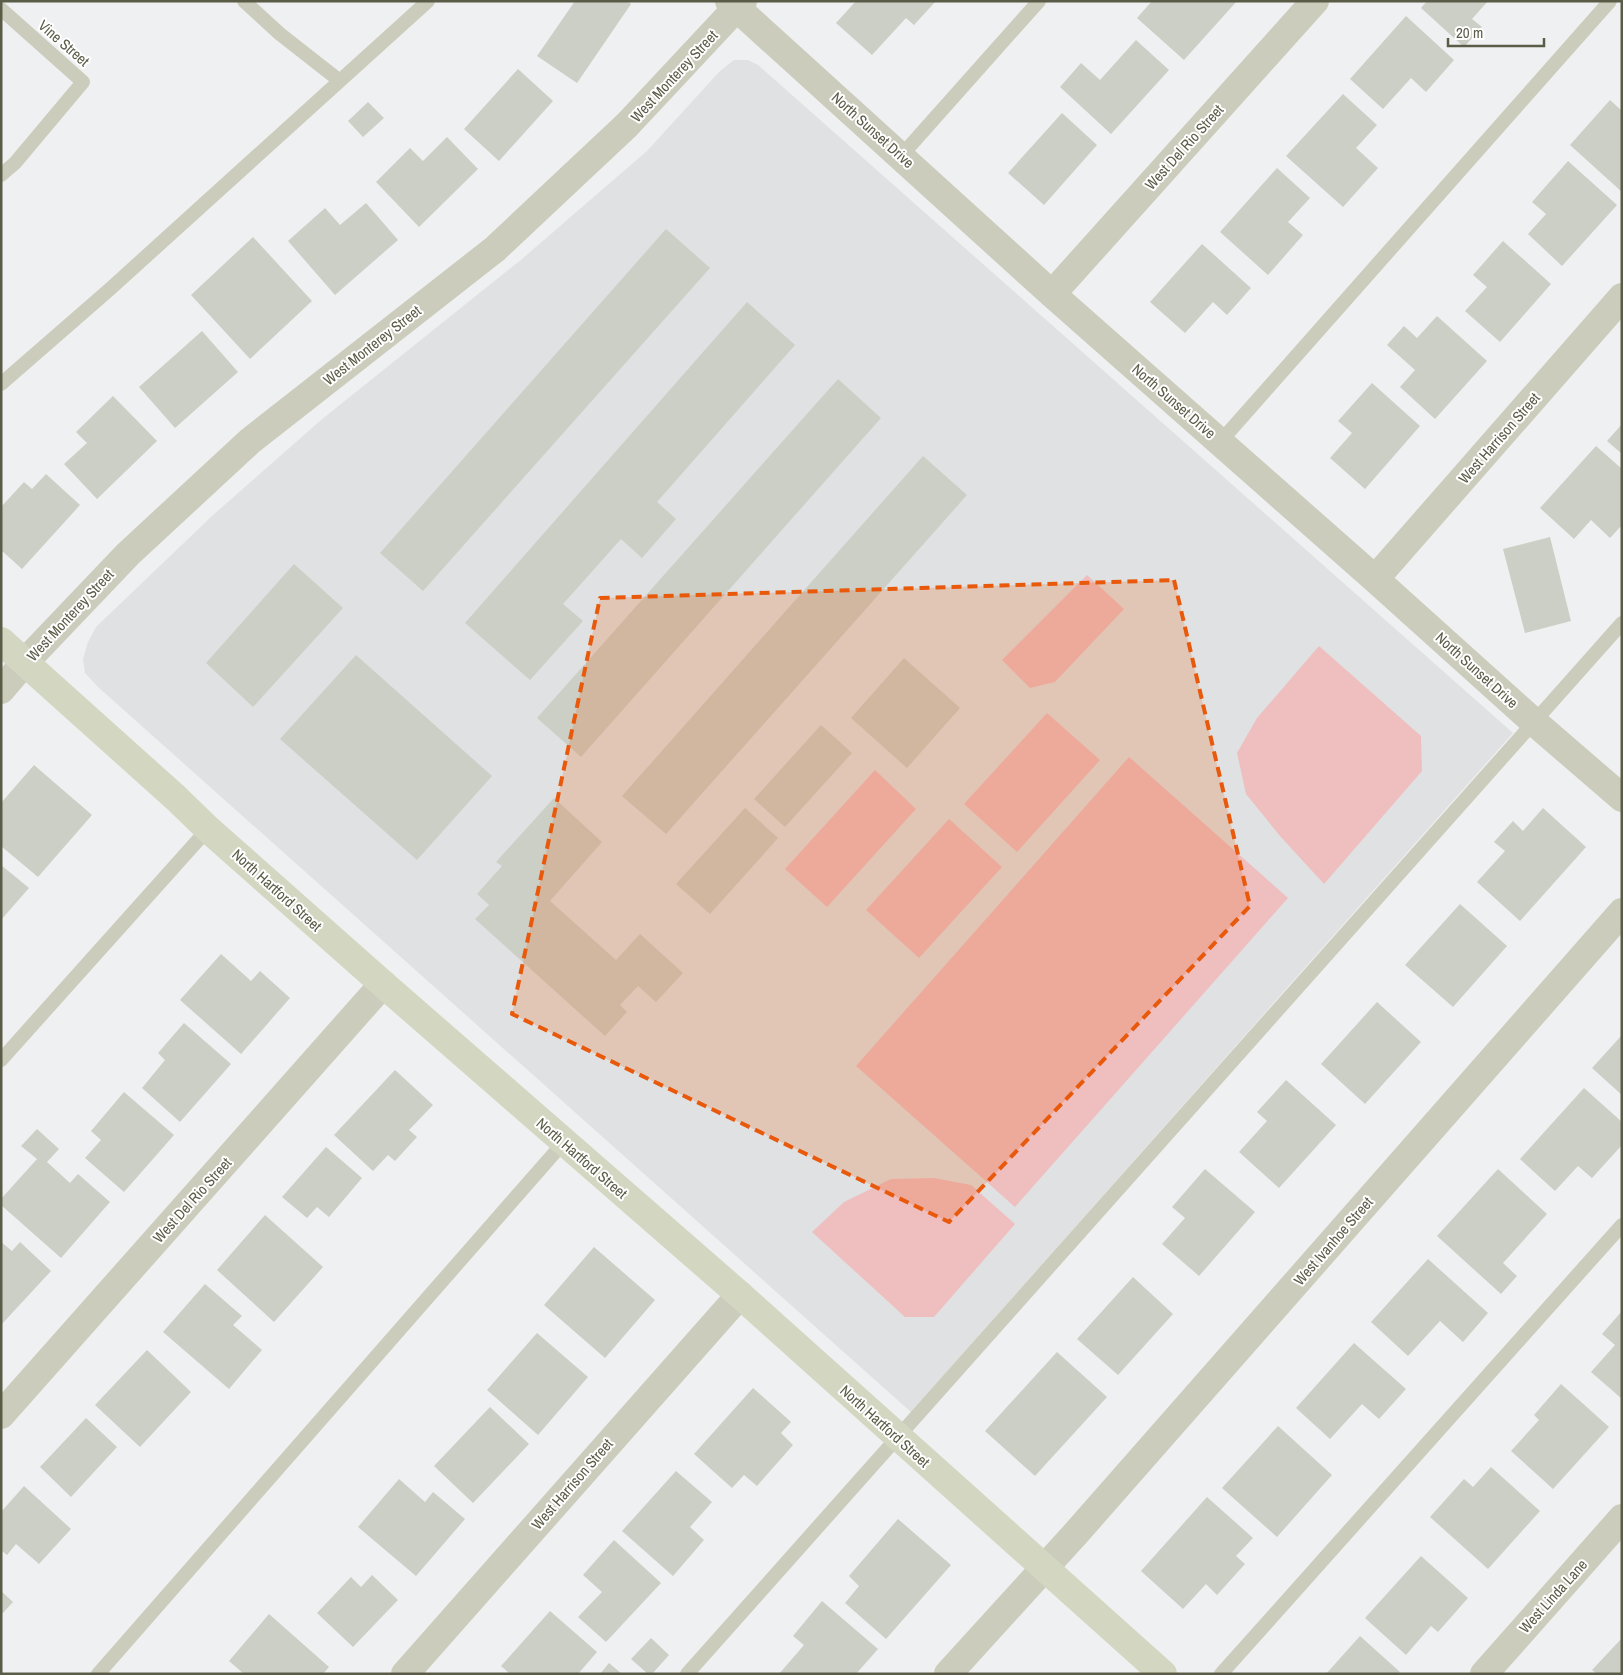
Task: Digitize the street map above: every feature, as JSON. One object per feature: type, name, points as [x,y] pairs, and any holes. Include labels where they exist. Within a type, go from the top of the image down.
[{"type":"street","name":"West Del Rio Street","points":[[1052,294],[1315,1]]},
{"type":"street","name":"North Sunset Drive","points":[[737,4],[1052,294],[1622,798]]},
{"type":"street","name":"West Monterey Street","points":[[1,690],[128,554],[250,441],[495,249],[627,125],[737,4]]},
{"type":"street","name":"West Harrison Street","points":[[1376,579],[1622,297]]},
{"type":"street","name":"North Hartford Street","points":[[1,641],[208,829],[740,1295],[1163,1674]]},
{"type":"street","name":"West Ivanhoe Street","points":[[948,1674],[1092,1516],[1622,912]]},
{"type":"street","name":"West Del Rio Street","points":[[1,1415],[383,984]]},
{"type":"street","name":"West Harrison Street","points":[[405,1674],[740,1295]]},
{"type":"street","name":"West Linda Lane","points":[[1484,1674],[1622,1518]]},
{"type":"lane","points":[[244,1],[280,34],[340,81]]},
{"type":"lane","points":[[1,384],[117,282],[428,1]]},
{"type":"lane","points":[[901,156],[1039,1]]},
{"type":"lane","points":[[1220,442],[1610,1]]},
{"type":"lane","name":"Vine Street","points":[[1,9],[83,82],[14,163],[1,175]]},
{"type":"lane","points":[[686,1674],[1622,623]]},
{"type":"lane","points":[[1,1060],[208,829]]},
{"type":"lane","points":[[98,1674],[564,1142]]},
{"type":"lane","points":[[1221,1674],[1622,1225]]},
{"type":"highlighted area","points":[[1174,580],[1250,906],[949,1222],[512,1014],[600,598]]},
{"type":"shaded area","points":[[734,60],[748,60],[758,65],[1513,733],[911,1412],[98,687],[85,673],[83,659],[88,642],[96,627],[212,516],[321,420],[522,259],[647,151],[720,71]]},
{"type":"shaded area","points":[[1087,575],[1124,609],[1055,682],[1030,688],[1002,660]]},
{"type":"shaded area","points":[[1319,646],[1421,736],[1422,771],[1324,884],[1280,836],[1246,794],[1237,753],[1257,718]]},
{"type":"shaded area","points":[[1047,713],[1100,760],[1017,852],[964,804]]},
{"type":"shaded area","points":[[1129,757],[1288,898],[1015,1207],[856,1066]]},
{"type":"shaded area","points":[[875,770],[916,809],[827,907],[785,869]]},
{"type":"shaded area","points":[[949,819],[1002,867],[919,958],[866,910]]},
{"type":"shaded area","points":[[934,1178],[971,1185],[1015,1224],[934,1317],[905,1317],[812,1232],[844,1202],[891,1179]]},
{"type":"building","points":[[575,1],[627,1],[631,4],[577,83],[537,56]]},
{"type":"building","points":[[856,1],[936,1],[914,25],[906,18],[872,55],[836,23]]},
{"type":"building","points":[[1152,1],[1237,1],[1184,60],[1137,18]]},
{"type":"building","points":[[1427,1],[1488,1],[1472,19],[1482,27],[1464,47],[1421,8]]},
{"type":"building","points":[[1406,16],[1454,60],[1426,92],[1411,78],[1383,109],[1350,79]]},
{"type":"building","points":[[1136,40],[1169,70],[1111,134],[1060,87],[1081,63],[1100,80]]},
{"type":"building","points":[[518,69],[553,101],[499,161],[464,129]]},
{"type":"building","points":[[1343,94],[1377,125],[1356,148],[1378,168],[1343,207],[1286,156]]},
{"type":"building","points":[[1610,100],[1622,111],[1622,192],[1570,145]]},
{"type":"building","points":[[368,102],[384,118],[363,137],[348,121]]},
{"type":"building","points":[[1062,113],[1097,145],[1044,205],[1008,173]]},
{"type":"building","points":[[447,137],[478,169],[419,227],[376,182],[410,148],[423,161]]},
{"type":"building","points":[[1568,161],[1617,205],[1562,266],[1528,234],[1546,214],[1532,202]]},
{"type":"building","points":[[1277,168],[1310,198],[1288,222],[1303,235],[1268,275],[1220,232]]},
{"type":"building","points":[[366,203],[398,240],[335,295],[288,241],[325,208],[340,225]]},
{"type":"building","points":[[666,229],[710,268],[423,591],[380,553]]},
{"type":"building","points":[[253,237],[312,301],[250,359],[191,295]]},
{"type":"building","points":[[1503,241],[1551,284],[1500,342],[1465,311],[1487,287],[1473,275]]},
{"type":"building","points":[[1202,244],[1251,288],[1227,315],[1213,302],[1185,333],[1150,302]]},
{"type":"building","points":[[747,302],[795,345],[657,502],[676,519],[642,558],[621,539],[563,604],[583,621],[530,680],[465,623]]},
{"type":"building","points":[[1437,316],[1487,361],[1435,419],[1400,387],[1415,370],[1387,345],[1404,326],[1417,338]]},
{"type":"building","points":[[202,331],[238,372],[175,428],[139,387]]},
{"type":"building","points":[[838,379],[881,418],[581,757],[537,718]]},
{"type":"building","points":[[1372,383],[1420,426],[1365,489],[1330,458],[1352,433],[1338,421]]},
{"type":"building","points":[[113,396],[157,441],[97,499],[64,464],[87,443],[76,432]]},
{"type":"building","points":[[1622,424],[1622,454],[1607,441]]},
{"type":"building","points":[[1596,446],[1622,469],[1622,525],[1610,538],[1591,520],[1574,539],[1540,508]]},
{"type":"building","points":[[923,456],[967,495],[666,834],[622,796]]},
{"type":"building","points":[[46,474],[80,505],[22,569],[1,550],[1,507],[24,482],[32,489]]},
{"type":"building","points":[[1550,537],[1571,621],[1525,633],[1503,549]]},
{"type":"building","points":[[294,564],[343,608],[253,707],[206,663]]},
{"type":"building","points":[[356,655],[492,776],[417,860],[280,739]]},
{"type":"building","points":[[904,658],[960,708],[907,768],[851,718]]},
{"type":"building","points":[[821,725],[852,753],[785,827],[754,799]]},
{"type":"building","points":[[34,765],[92,815],[38,877],[1,846],[1,803]]},
{"type":"building","points":[[554,798],[602,842],[550,901],[616,960],[640,934],[683,973],[656,1002],[638,986],[620,1005],[627,1012],[605,1036],[475,919],[489,905],[477,894],[502,866],[496,862]]},
{"type":"building","points":[[745,808],[778,838],[710,914],[676,884]]},
{"type":"building","points":[[1543,808],[1586,847],[1520,921],[1477,882],[1505,851],[1494,842],[1513,821],[1523,831]]},
{"type":"building","points":[[1,865],[29,888],[1,920]]},
{"type":"building","points":[[1460,904],[1507,946],[1453,1007],[1405,965]]},
{"type":"building","points":[[221,954],[251,981],[260,971],[290,998],[241,1054],[180,1000]]},
{"type":"building","points":[[1377,1002],[1421,1042],[1365,1104],[1321,1064]]},
{"type":"building","points":[[184,1023],[231,1064],[180,1122],[142,1088],[165,1060],[158,1053]]},
{"type":"building","points":[[1622,1035],[1622,1095],[1592,1068]]},
{"type":"building","points":[[395,1070],[433,1105],[409,1130],[417,1137],[395,1161],[388,1155],[373,1171],[334,1135]]},
{"type":"building","points":[[1286,1080],[1336,1125],[1279,1188],[1239,1152],[1267,1121],[1257,1112]]},
{"type":"building","points":[[1584,1088],[1622,1122],[1622,1145],[1592,1178],[1578,1166],[1555,1191],[1520,1159]]},
{"type":"building","points":[[124,1092],[174,1135],[124,1192],[85,1158],[101,1140],[91,1131]]},
{"type":"building","points":[[37,1129],[59,1149],[47,1162],[70,1183],[78,1174],[110,1202],[61,1258],[1,1205],[1,1199],[37,1159],[21,1146]]},
{"type":"building","points":[[326,1147],[362,1178],[329,1217],[317,1207],[307,1218],[282,1197]]},
{"type":"building","points":[[1205,1169],[1255,1212],[1199,1276],[1162,1244],[1185,1218],[1172,1207]]},
{"type":"building","points":[[1498,1169],[1547,1214],[1503,1263],[1517,1276],[1501,1294],[1437,1236]]},
{"type":"building","points":[[265,1215],[323,1267],[274,1322],[217,1270]]},
{"type":"building","points":[[1,1242],[12,1251],[20,1242],[51,1271],[1,1325]]},
{"type":"building","points":[[594,1247],[655,1300],[605,1358],[544,1305]]},
{"type":"building","points":[[1428,1259],[1488,1313],[1463,1342],[1440,1321],[1408,1356],[1371,1322]]},
{"type":"building","points":[[1133,1277],[1173,1314],[1118,1375],[1077,1339]]},
{"type":"building","points":[[205,1284],[242,1316],[233,1325],[262,1350],[229,1389],[163,1332]]},
{"type":"building","points":[[1622,1311],[1622,1399],[1591,1372],[1615,1345],[1602,1334]]},
{"type":"building","points":[[537,1333],[588,1377],[538,1435],[487,1390]]},
{"type":"building","points":[[1354,1343],[1406,1389],[1379,1419],[1362,1404],[1330,1439],[1296,1408]]},
{"type":"building","points":[[147,1350],[191,1392],[140,1447],[95,1405]]},
{"type":"building","points":[[1057,1352],[1107,1397],[1035,1476],[985,1431]]},
{"type":"building","points":[[1561,1384],[1609,1427],[1553,1489],[1511,1451],[1539,1420],[1534,1415]]},
{"type":"building","points":[[753,1388],[791,1422],[781,1433],[793,1445],[757,1486],[744,1475],[732,1488],[694,1454]]},
{"type":"building","points":[[490,1407],[529,1444],[473,1503],[434,1466]]},
{"type":"building","points":[[86,1418],[117,1447],[71,1497],[40,1467]]},
{"type":"building","points":[[1278,1426],[1332,1475],[1277,1537],[1222,1488]]},
{"type":"building","points":[[1491,1467],[1540,1511],[1488,1569],[1430,1517],[1464,1479],[1473,1487]]},
{"type":"building","points":[[676,1471],[712,1502],[690,1527],[704,1540],[673,1576],[622,1531]]},
{"type":"building","points":[[399,1479],[425,1502],[433,1492],[465,1519],[416,1576],[358,1527]]},
{"type":"building","points":[[24,1486],[71,1529],[39,1564],[16,1544],[7,1555],[1,1550],[1,1512]]},
{"type":"building","points":[[1207,1497],[1253,1538],[1236,1556],[1245,1564],[1217,1595],[1206,1584],[1183,1609],[1141,1571]]},
{"type":"building","points":[[898,1519],[951,1565],[886,1639],[845,1603],[859,1586],[849,1576]]},
{"type":"building","points":[[614,1540],[661,1583],[606,1642],[578,1617],[602,1592],[583,1575]]},
{"type":"building","points":[[1421,1556],[1468,1598],[1438,1632],[1431,1626],[1406,1655],[1365,1618]]},
{"type":"building","points":[[372,1575],[398,1600],[353,1647],[317,1613],[351,1577],[361,1587]]},
{"type":"building","points":[[1,1591],[13,1602],[1,1615]]},
{"type":"building","points":[[822,1601],[878,1649],[856,1674],[779,1674],[804,1645],[793,1636]]},
{"type":"building","points":[[550,1611],[597,1652],[578,1674],[510,1674],[501,1666]]},
{"type":"building","points":[[269,1614],[329,1667],[323,1674],[244,1674],[229,1661]]},
{"type":"building","points":[[1360,1636],[1400,1672],[1398,1674],[1326,1674]]},
{"type":"building","points":[[651,1638],[669,1655],[652,1674],[648,1674],[631,1659]]},
{"type":"building","points":[[1622,1638],[1622,1674],[1597,1674],[1592,1670]]},
{"type":"building","points":[[609,1663],[622,1674],[600,1674]]}]
